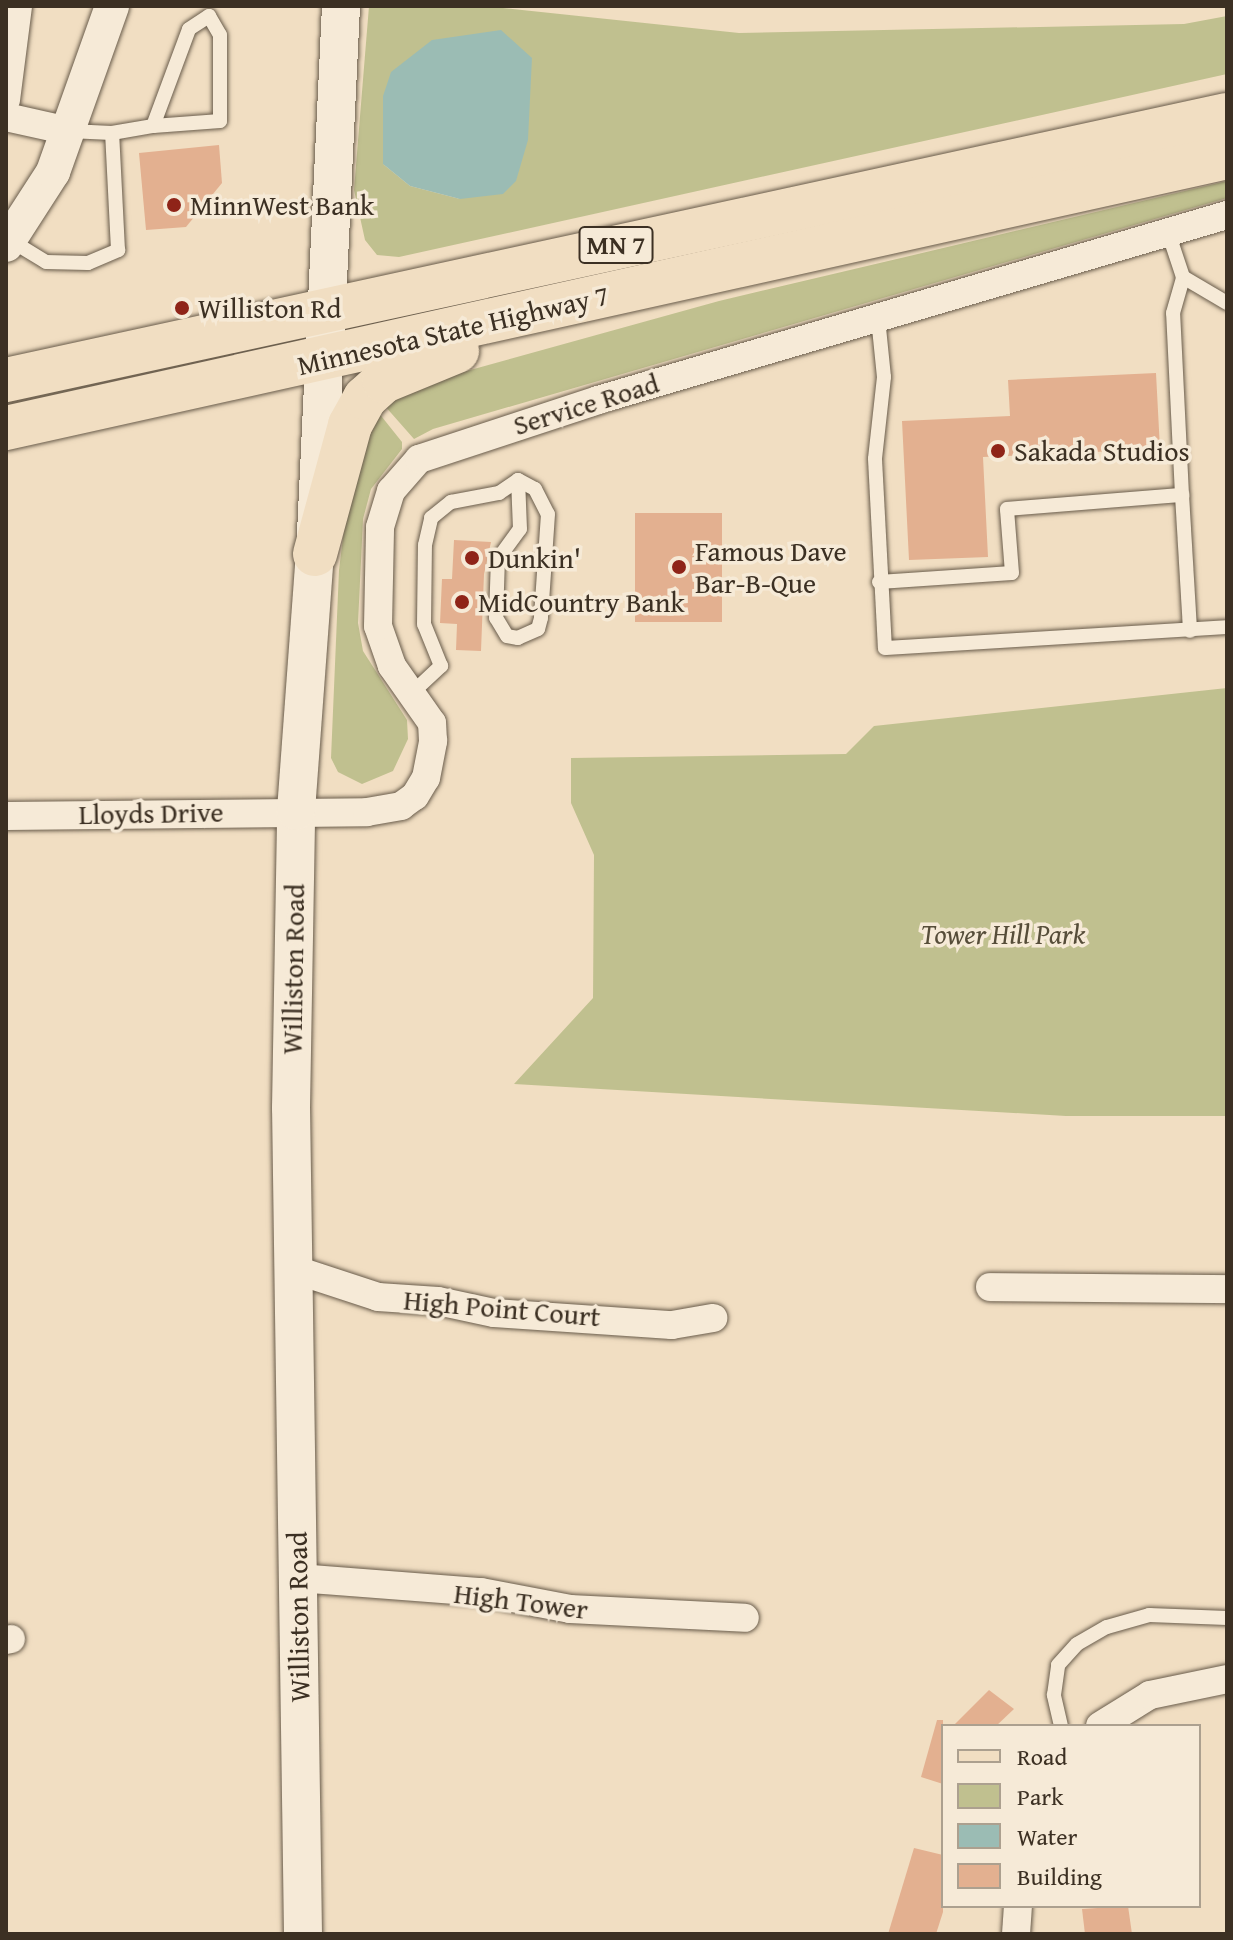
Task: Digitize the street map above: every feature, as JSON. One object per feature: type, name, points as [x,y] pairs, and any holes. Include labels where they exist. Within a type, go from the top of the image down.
[{"type":"main road","name":"Williston Road","points":[[303,1934],[293,1269],[296,811],[315,554],[341,6]]},
{"type":"main road","name":"Minnesota State Highway 7","points":[[6,380],[327,312],[885,185],[1227,115]]},
{"type":"main road","name":"Minnesota State Highway 7","points":[[6,428],[1227,157]]},
{"type":"main road","points":[[315,554],[350,425],[365,398],[410,369],[605,296]]},
{"type":"street","points":[[6,100],[18,6]]},
{"type":"street","points":[[8,242],[53,172],[112,6]]},
{"type":"street","points":[[6,117],[69,131]]},
{"type":"street","name":"Service Road","points":[[296,811],[385,811],[415,796],[426,778],[433,741],[432,723],[392,666],[378,626],[383,511],[400,478],[419,459],[517,424],[1227,215]]},
{"type":"street","name":"Lloyds Drive","points":[[6,816],[296,811]]},
{"type":"street","name":"High Point Court","points":[[293,1269],[378,1297],[438,1301],[494,1313],[672,1325],[713,1318]]},
{"type":"street","points":[[990,1287],[1227,1289]]},
{"type":"street","name":"High Tower","points":[[298,1578],[481,1592],[570,1609],[745,1618]]},
{"type":"street","points":[[1103,1724],[1150,1695],[1227,1679]]},
{"type":"street","points":[[1016,1934],[1018,1908]]},
{"type":"lane","points":[[69,131],[112,133],[153,126],[220,121],[220,35],[209,16],[189,29],[153,126]]},
{"type":"lane","points":[[8,242],[46,262],[88,263],[118,250],[112,133]]},
{"type":"lane","points":[[1168,232],[1183,277],[1173,313],[1190,631]]},
{"type":"lane","points":[[1183,277],[1227,303]]},
{"type":"lane","points":[[878,318],[884,377],[875,459],[879,582],[885,648],[896,651],[1227,627]]},
{"type":"lane","points":[[412,693],[441,666],[424,624],[431,518],[451,502],[499,493],[518,480]]},
{"type":"lane","points":[[518,480],[535,489],[548,514],[541,618],[538,629],[518,638],[507,636],[496,618],[498,559],[520,529],[518,480]]},
{"type":"lane","points":[[879,582],[1012,573],[1007,509],[1182,495]]},
{"type":"lane","points":[[1061,1724],[1054,1695],[1058,1665],[1077,1644],[1107,1627],[1149,1615],[1227,1618]]},
{"type":"green space","points":[[369,6],[484,6],[739,33],[1184,24],[1227,16],[1227,74],[399,257],[377,255],[365,240],[354,190]],"holes":[[[383,164],[460,199],[410,186]]]},
{"type":"green space","points":[[1227,181],[1227,198],[433,429],[414,439],[384,405],[409,387],[719,301]]},
{"type":"green space","points":[[378,412],[402,442],[402,449],[371,489],[363,519],[358,623],[363,651],[407,720],[408,739],[393,771],[362,784],[338,772],[331,758],[339,570],[355,441]]},
{"type":"green space","name":"Tower Hill Park","points":[[1227,688],[1227,1116],[1066,1116],[514,1084],[593,998],[594,855],[571,803],[571,758],[846,754],[874,726]]},
{"type":"water","points":[[501,30],[532,58],[528,140],[516,181],[503,194],[460,199],[410,186],[383,164],[383,96],[391,72],[432,40]]},
{"type":"building","name":"MinnWest Bank","points":[[219,145],[222,183],[186,227],[146,230],[139,153]]},
{"type":"building","points":[[1156,373],[1160,449],[983,457],[988,557],[909,560],[902,421],[1010,416],[1008,380]]},
{"type":"building","name":"Famous Dave Bar-B-Que","points":[[635,513],[722,513],[722,622],[635,622]]},
{"type":"building","name":"MidCountry Bank","points":[[454,540],[491,542],[484,574],[481,651],[456,650],[457,624],[440,623],[442,579],[452,579]]},
{"type":"building","points":[[989,1690],[1014,1709],[998,1724],[955,1724]]},
{"type":"building","points":[[937,1720],[943,1720],[941,1783],[921,1777]]},
{"type":"building","points":[[914,1848],[941,1855],[943,1912],[936,1934],[888,1934]]},
{"type":"building","points":[[1128,1908],[1132,1934],[1085,1934],[1082,1909]]},
{"type":"place","name":"MinnWest Bank","points":[[174,205]]},
{"type":"place","name":"Williston Rd","points":[[182,308]]},
{"type":"place","name":"Sakada Studios","points":[[998,451]]},
{"type":"place","name":"Dunkin'","points":[[472,558]]},
{"type":"place","name":"Famous Dave Bar-B-Que","points":[[679,567]]},
{"type":"place","name":"MidCountry Bank","points":[[462,602]]}]
